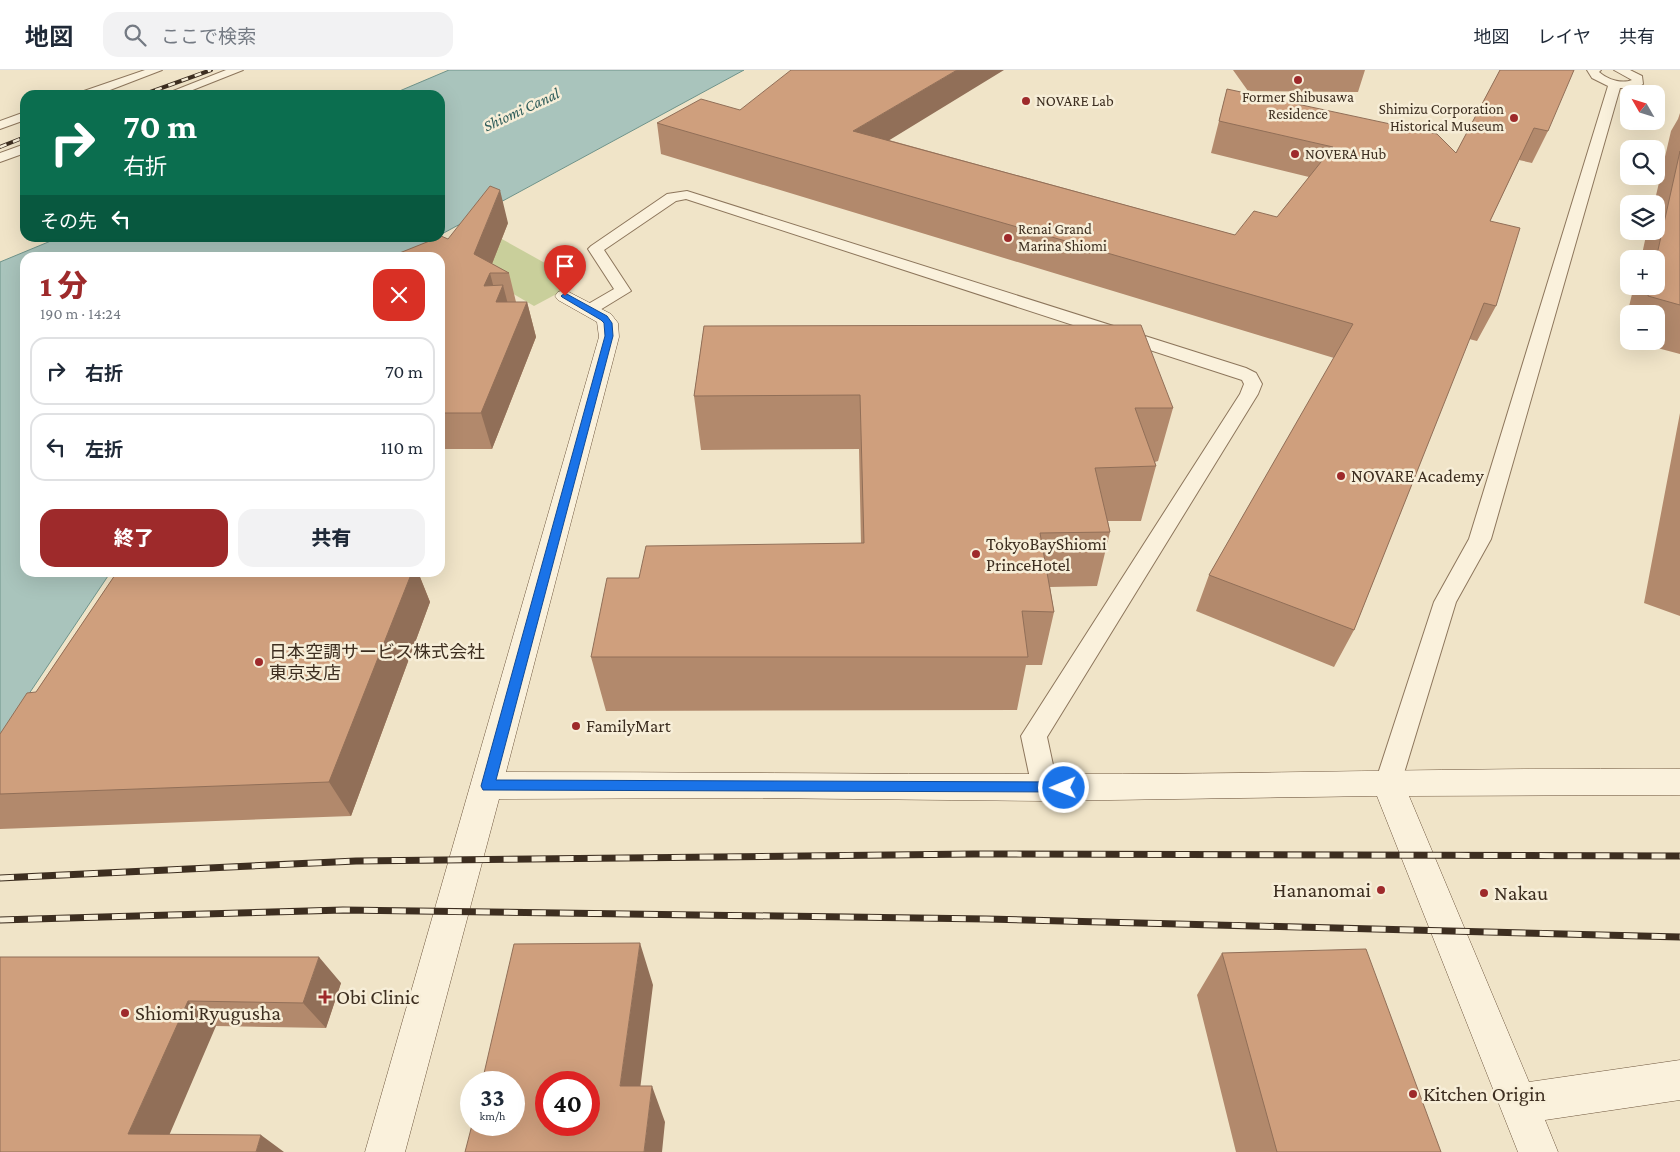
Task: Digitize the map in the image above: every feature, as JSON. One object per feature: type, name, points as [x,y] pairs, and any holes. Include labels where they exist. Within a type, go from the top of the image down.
[{"type":"street","points":[[385,1152],[488,786],[609,336],[608,323],[604,318],[565,296]]},
{"type":"street","points":[[488,786],[752,785],[1045,788],[1388,783],[1680,782]]},
{"type":"street","points":[[1388,783],[1538,1152]]},
{"type":"street","points":[[1517,1104],[1680,1080]]},
{"type":"lane","points":[[99,90],[156,70]]},
{"type":"lane","points":[[183,90],[237,70]]},
{"type":"lane","points":[[1388,783],[1445,602],[1480,539],[1618,77],[1599,79],[1592,71],[1594,70]]},
{"type":"lane","points":[[0,124],[20,118]]},
{"type":"lane","points":[[0,158],[20,150]]},
{"type":"lane","points":[[589,310],[623,291],[596,248],[672,197],[687,194],[1231,369],[1250,378],[1253,384],[1249,394],[1034,736],[1045,788]]},
{"type":"green space","points":[[482,228],[579,282],[534,306],[445,254],[445,252],[440,251]]},
{"type":"water","name":"Shiomi Canal","points":[[449,70],[744,70],[445,232],[445,90],[402,90]]},
{"type":"water","points":[[48,242],[429,242],[410,252],[24,252]]},
{"type":"water","points":[[20,254],[20,577],[107,577],[0,737],[0,262]]},
{"type":"building","points":[[791,70],[957,70],[853,131],[1235,235],[1254,211],[1277,217],[1333,147],[1219,121],[1227,89],[1437,134],[1456,153],[1500,70],[1574,70],[1548,131],[1534,128],[1490,221],[1520,228],[1496,306],[1484,303],[1354,630],[1209,575],[1353,324],[657,123],[701,99],[740,110]]},
{"type":"building","points":[[1680,151],[1680,305],[1648,296],[1665,295],[1665,250],[1658,250],[1660,240],[1665,240],[1665,218]]},
{"type":"building","points":[[490,186],[500,190],[474,254],[509,273],[490,273],[484,286],[503,285],[496,302],[527,302],[481,413],[445,413],[445,252],[402,252],[427,242],[445,242],[445,238],[448,239]]},
{"type":"building","name":"TokyoBayShiomi PrinceHotel","points":[[1141,325],[1173,408],[1135,408],[1156,466],[1095,468],[1110,532],[1040,533],[1054,612],[1022,611],[1028,657],[591,657],[607,578],[639,578],[646,546],[864,543],[860,395],[694,396],[704,326]]},
{"type":"building","points":[[114,577],[410,577],[329,782],[0,794],[0,734],[27,693],[36,692]]},
{"type":"building","points":[[640,943],[620,1086],[652,1086],[644,1152],[465,1152],[469,1136],[525,1136],[525,1071],[485,1071],[514,944]]},
{"type":"building","points":[[1366,949],[1441,1152],[1277,1152],[1222,953]]},
{"type":"building","points":[[0,957],[319,957],[303,1003],[188,1001],[128,1134],[261,1135],[256,1152],[0,1152]]},
{"type":"railway","points":[[156,90],[211,70]]},
{"type":"railway","points":[[0,147],[20,139]]},
{"type":"railway","points":[[0,878],[356,861],[974,854],[1680,856]]},
{"type":"railway","points":[[0,920],[343,910],[986,919],[1680,937]]},
{"type":"place","name":"Former Shibusawa Residence","points":[[1298,80]]},
{"type":"place","name":"NOVARE Lab","points":[[1026,101]]},
{"type":"place","name":"Shimizu Corporation Historical Museum","points":[[1514,118]]},
{"type":"place","name":"NOVERA Hub","points":[[1295,154]]},
{"type":"place","name":"Renai Grand Marina Shiomi","points":[[1008,238]]},
{"type":"place","name":"NOVARE Academy","points":[[1341,476]]},
{"type":"place","name":"TokyoBayShiomi PrinceHotel","points":[[976,554]]},
{"type":"place","name":"日本空調サービス株式会社 東京支店","points":[[259,662]]},
{"type":"place","name":"FamilyMart","points":[[576,726]]},
{"type":"place","name":"Hananomai","points":[[1381,890]]},
{"type":"place","name":"Nakau","points":[[1484,893]]},
{"type":"place","name":"Obi Clinic","points":[[325,997]]},
{"type":"place","name":"Shiomi Ryugusha","points":[[125,1013]]},
{"type":"place","name":"Kitchen Origin","points":[[1413,1094]]},
{"type":"route","points":[[565,296],[604,318],[608,323],[609,336],[488,786],[752,785],[1064,788]]}]
